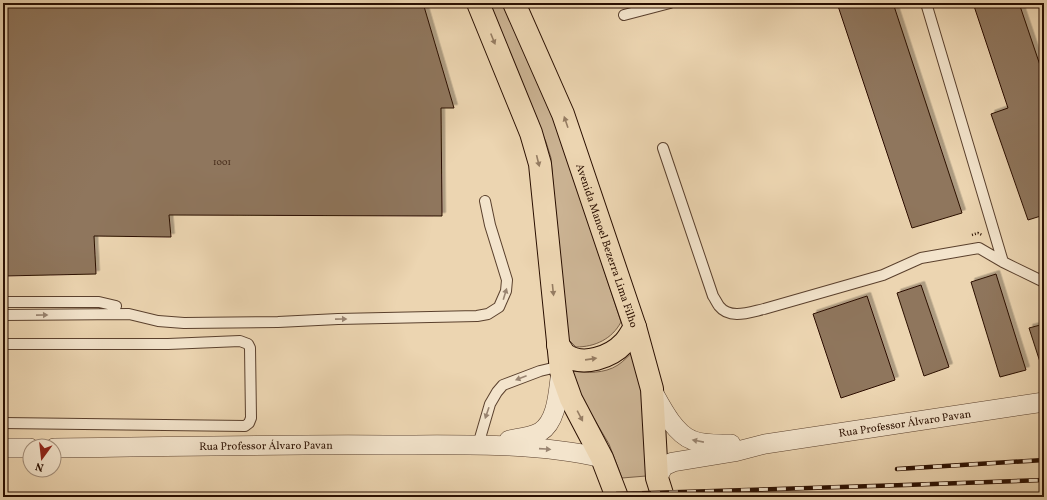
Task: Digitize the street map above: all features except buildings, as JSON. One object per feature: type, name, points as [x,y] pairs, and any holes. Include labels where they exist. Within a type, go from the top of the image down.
[{"type":"main road","points":[[478,3],[531,133],[540,164],[560,361],[571,399],[602,458],[617,497]]},
{"type":"main road","name":"Avenida Manoel Bezerra Lima Filho","points":[[514,3],[563,114],[635,328],[652,389],[660,487]]},
{"type":"main road","points":[[560,361],[566,355],[576,360],[591,360],[604,356],[625,343],[635,328]]},
{"type":"street","name":"Rua Professor Álvaro Pavan","points":[[478,445],[534,435],[540,432],[548,424],[552,418],[560,361]]},
{"type":"street","name":"Rua Professor Álvaro Pavan","points":[[652,389],[668,418],[691,440],[713,444],[765,444]]},
{"type":"street","name":"Rua Professor Álvaro Pavan","points":[[660,487],[664,466],[673,462],[734,452],[765,444],[1044,402]]},
{"type":"street","name":"Rua Professor Álvaro Pavan","points":[[62,448],[301,444],[478,445],[561,450],[602,458]]},
{"type":"street","points":[[3,448],[22,448]]},
{"type":"lane","points":[[624,15],[670,3]]},
{"type":"lane","points":[[926,3],[1003,262]]},
{"type":"lane","points":[[664,148],[713,296],[725,312],[734,314],[752,312],[883,276],[921,258],[980,248],[1003,262],[1044,282]]},
{"type":"lane","points":[[3,315],[129,314],[158,321],[184,323],[278,322],[302,320],[477,316],[494,311],[499,307],[504,299],[507,280],[490,225],[485,201]]},
{"type":"lane","points":[[3,302],[99,302],[116,306]]},
{"type":"lane","points":[[3,344],[168,344],[240,341],[248,344],[250,348],[251,418],[249,423],[245,426],[3,423]]},
{"type":"lane","points":[[478,445],[490,404],[503,384],[560,361]]},
{"type":"shaded area","points":[[488,3],[506,3],[559,133],[621,322],[613,333],[596,344],[576,347],[566,337],[551,158],[546,142]]},
{"type":"shaded area","points":[[633,352],[642,393],[646,476],[622,478],[609,444],[581,397],[571,371],[589,372],[607,370],[618,365]]},
{"type":"railway","points":[[897,469],[1044,460]]},
{"type":"railway","points":[[3,496],[616,494],[1044,480]]}]
